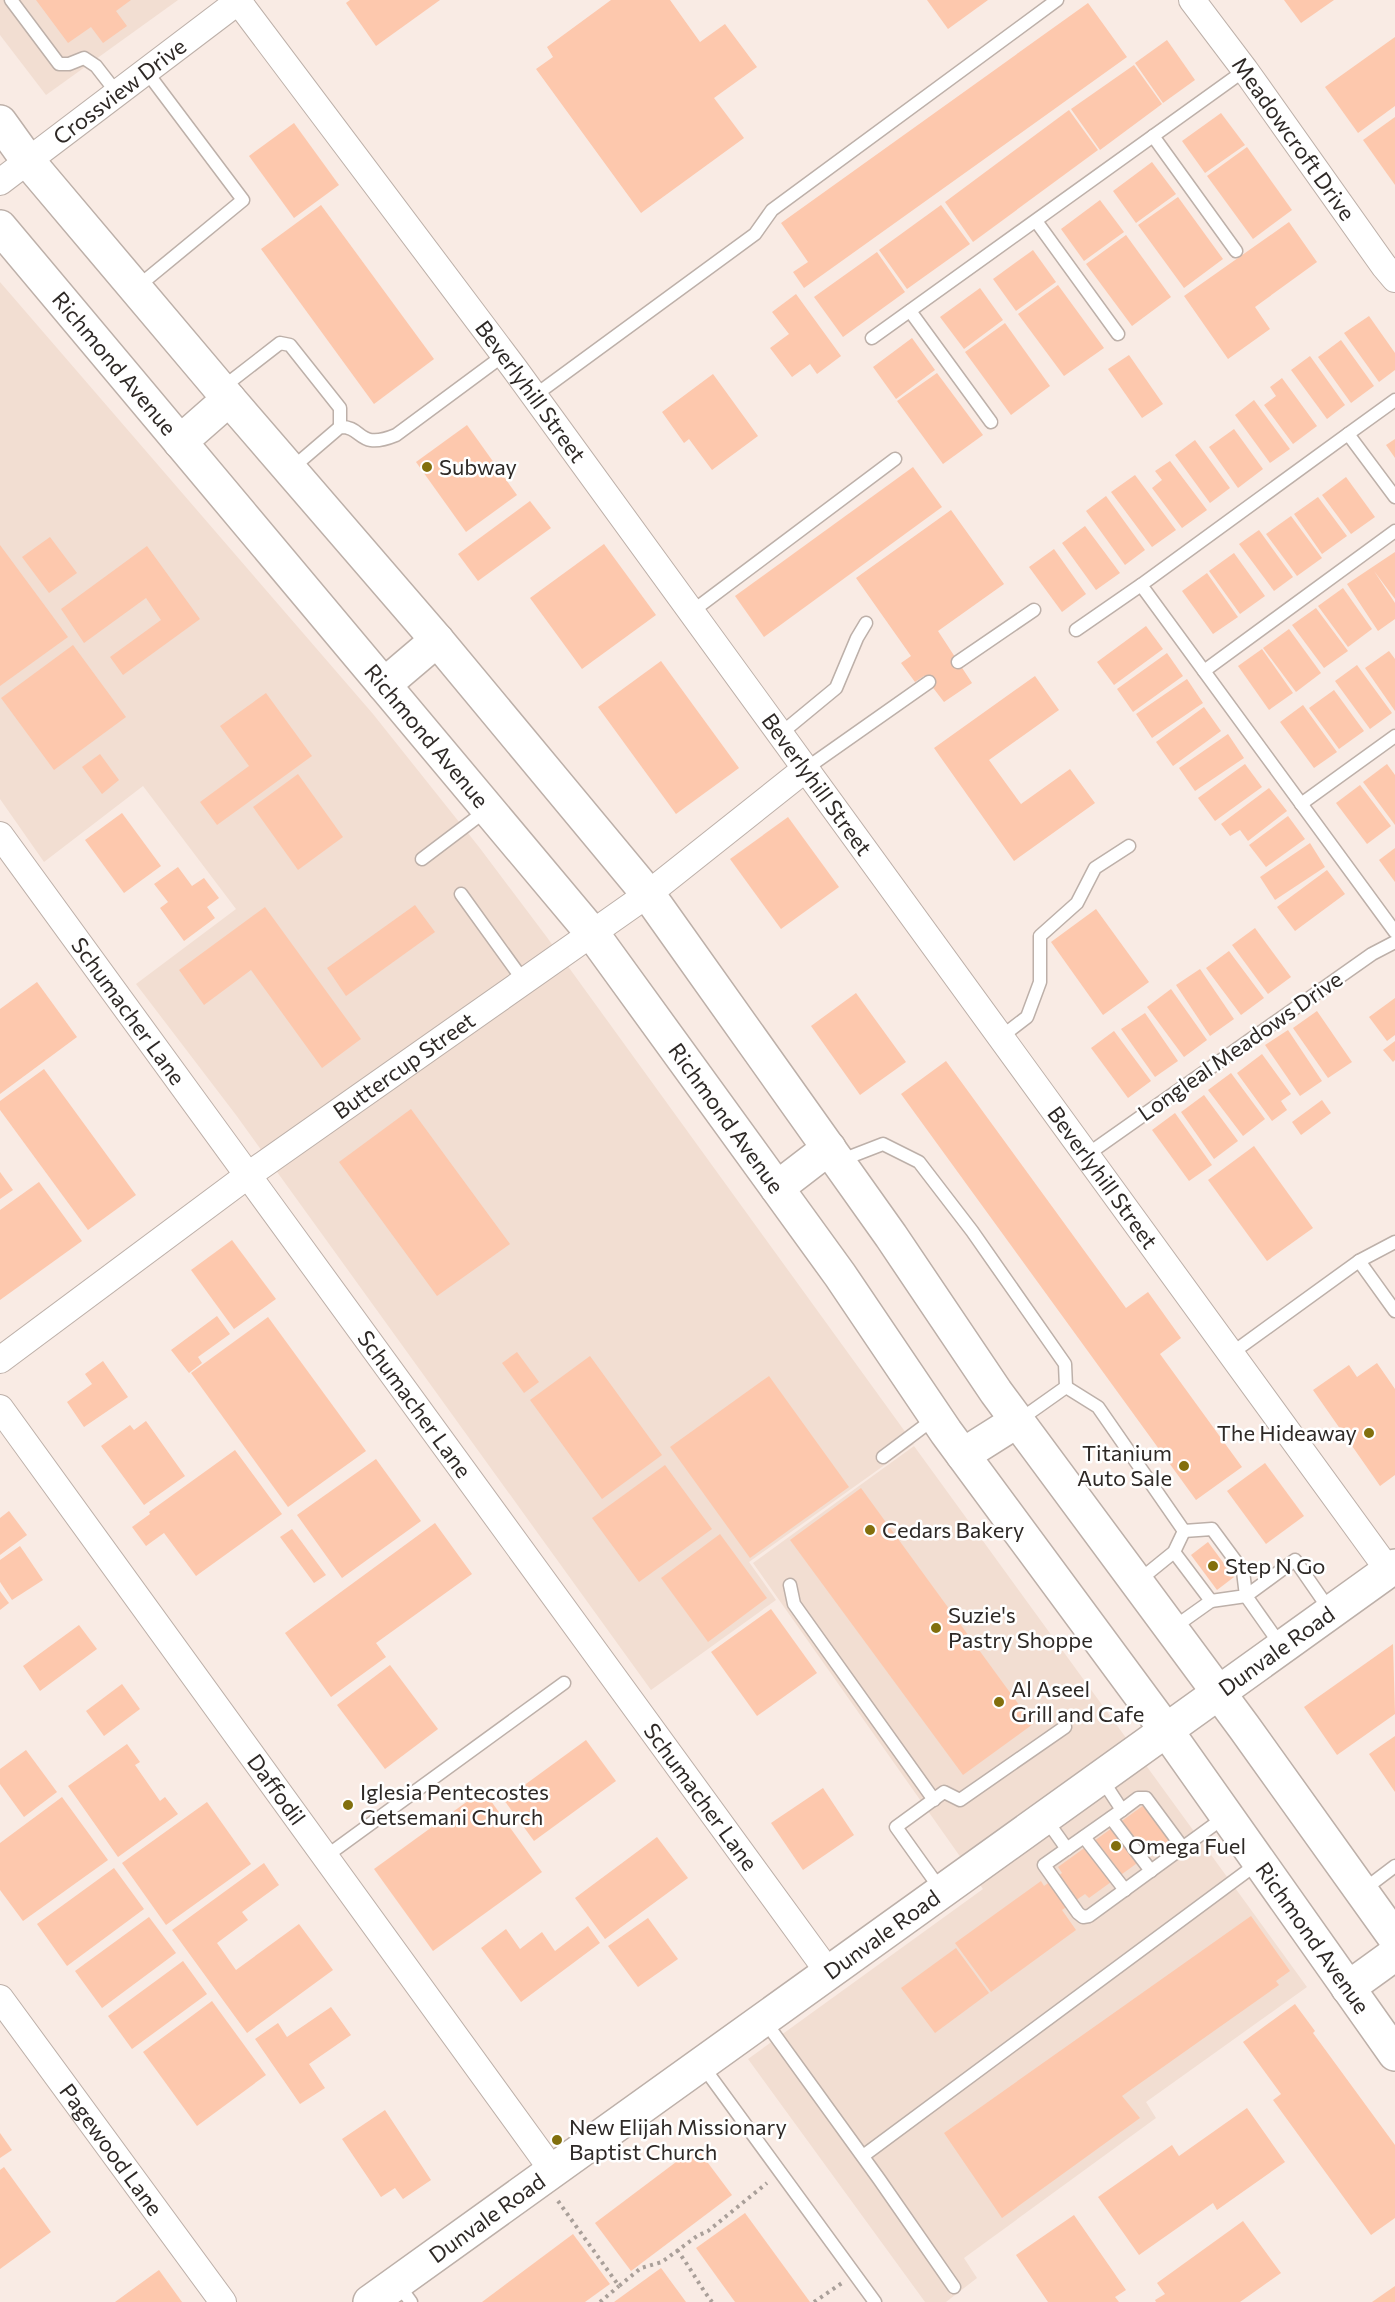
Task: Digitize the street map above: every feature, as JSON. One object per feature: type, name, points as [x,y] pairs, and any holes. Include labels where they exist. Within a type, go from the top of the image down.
[{"type":"main road","points":[[0,122],[28,161],[437,640],[648,894],[833,1155],[1017,1421],[1219,1694],[1395,1938]]},
{"type":"main road","name":"Richmond Avenue","points":[[0,227],[592,933],[840,1275],[963,1455],[1166,1730],[1395,2054]]},
{"type":"main road","points":[[180,442],[225,394]]},
{"type":"main road","points":[[384,685],[437,640]]},
{"type":"main road","points":[[777,1188],[833,1155]]},
{"type":"main road","points":[[963,1455],[1017,1421]]},
{"type":"main road","name":"Dunvale Road","points":[[370,2302],[404,2292],[548,2175],[1392,1569]]},
{"type":"main road","points":[[1348,1988],[1395,1954]]},
{"type":"street","name":"Meadowcroft Drive","points":[[1192,0],[1395,279]]},
{"type":"street","name":"Crossview Drive","points":[[0,182],[239,1]]},
{"type":"street","name":"Beverlyhill Street","points":[[239,1],[504,355],[804,770],[1392,1569]]},
{"type":"street","name":"Buttercup Street","points":[[0,1360],[247,1176],[648,894],[804,770]]},
{"type":"street","name":"Schumacher Lane","points":[[0,835],[829,1973]]},
{"type":"street","name":"Daffodil","points":[[0,1408],[325,1857],[548,2175]]},
{"type":"street","name":"Pagewood Lane","points":[[0,1998],[223,2302]]},
{"type":"lane","points":[[11,0],[59,64],[69,64],[84,58],[91,61],[117,93]]},
{"type":"lane","points":[[534,396],[755,234],[772,210],[1057,0]]},
{"type":"lane","points":[[872,338],[1245,70]]},
{"type":"lane","points":[[135,288],[243,200],[146,71]]},
{"type":"lane","points":[[1153,136],[1236,251]]},
{"type":"lane","points":[[1036,221],[1118,334]]},
{"type":"lane","points":[[910,311],[991,422]]},
{"type":"lane","points":[[225,394],[280,342],[290,345],[340,408],[340,427]]},
{"type":"lane","points":[[290,470],[340,427],[347,427],[364,439],[380,442],[396,435],[504,355]]},
{"type":"lane","points":[[1076,630],[1395,400]]},
{"type":"lane","points":[[1348,434],[1395,497]]},
{"type":"lane","points":[[690,613],[895,459]]},
{"type":"lane","points":[[1204,671],[1395,531]]},
{"type":"lane","points":[[1140,585],[1395,933]]},
{"type":"lane","points":[[958,662],[1034,610]]},
{"type":"lane","points":[[779,735],[836,688],[856,638],[866,623]]},
{"type":"lane","points":[[804,770],[929,682]]},
{"type":"lane","points":[[1301,804],[1395,736]]},
{"type":"lane","points":[[422,859],[488,809]]},
{"type":"lane","points":[[1001,1037],[1027,1017],[1040,982],[1040,936],[1077,903],[1095,868],[1129,846]]},
{"type":"lane","points":[[461,894],[523,980]]},
{"type":"lane","name":"Longleal Meadows Drive","points":[[1088,1154],[1372,954],[1395,942]]},
{"type":"lane","points":[[833,1155],[883,1144],[919,1162],[972,1231],[1065,1364],[1066,1387]]},
{"type":"lane","points":[[1232,1353],[1359,1261],[1395,1242]]},
{"type":"lane","points":[[1359,1261],[1395,1311]]},
{"type":"lane","points":[[1017,1421],[1066,1387]]},
{"type":"lane","points":[[1066,1387],[1098,1407],[1184,1531]]},
{"type":"lane","points":[[883,1457],[936,1417]]},
{"type":"lane","points":[[1184,1531],[1212,1529],[1244,1571],[1246,1596],[1283,1648]]},
{"type":"lane","points":[[1137,1582],[1174,1552],[1184,1531]]},
{"type":"lane","points":[[1174,1552],[1210,1601]]},
{"type":"lane","points":[[1171,1629],[1210,1601],[1246,1596],[1295,1560],[1332,1612]]},
{"type":"lane","points":[[790,1585],[794,1604],[934,1800]]},
{"type":"lane","points":[[325,1857],[564,1683]]},
{"type":"lane","points":[[942,1892],[896,1827],[944,1792],[960,1800],[1065,1727]]},
{"type":"lane","points":[[1100,1778],[1122,1809]]},
{"type":"lane","points":[[1183,1848],[1146,1798],[1138,1798],[1046,1863],[1044,1868],[1078,1913],[1083,1917],[1089,1916],[1183,1848],[1227,1816]]},
{"type":"lane","points":[[1044,1817],[1067,1849]]},
{"type":"lane","points":[[1111,1818],[1151,1871]]},
{"type":"lane","points":[[1084,1837],[1125,1890]]},
{"type":"lane","points":[[863,2156],[1259,1862]]},
{"type":"lane","points":[[1361,1891],[1395,1866]]},
{"type":"lane","points":[[764,2019],[954,2287]]},
{"type":"lane","points":[[702,2064],[875,2302]]},
{"type":"path","points":[[600,2302],[641,2268],[662,2262],[697,2236],[708,2231],[781,2172]]},
{"type":"path","points":[[548,2175],[619,2286]]},
{"type":"path","points":[[677,2250],[688,2265],[696,2282],[712,2302]]},
{"type":"path","points":[[814,2302],[855,2274]]},
{"type":"shaded area","points":[[0,0],[178,0],[46,95],[0,35]]},
{"type":"shaded area","points":[[0,282],[373,714],[479,847],[914,1444],[749,1562],[776,1600],[651,1690],[236,1115],[136,984],[236,909],[143,786],[44,862],[0,799]]},
{"type":"shaded area","points":[[914,1446],[1307,1987],[1146,2102],[1156,2118],[964,2258],[977,2278],[946,2302],[925,2302],[748,2059],[983,1889],[753,1563]]},
{"type":"building","points":[[36,0],[131,0],[116,11],[127,26],[103,43],[91,27],[68,43]]},
{"type":"building","points":[[350,0],[440,0],[376,46],[346,3]]},
{"type":"building","points":[[611,0],[670,0],[700,42],[725,24],[757,67],[714,98],[744,138],[641,213],[536,69],[553,57],[547,47]]},
{"type":"building","points":[[927,0],[988,0],[948,29]]},
{"type":"building","points":[[1284,0],[1334,0],[1301,23]]},
{"type":"building","points":[[1088,3],[1127,57],[804,288],[793,272],[808,262],[781,223]]},
{"type":"building","points":[[1395,37],[1395,106],[1358,133],[1325,87]]},
{"type":"building","points":[[1167,40],[1195,80],[1163,103],[1135,63]]},
{"type":"building","points":[[1134,65],[1162,104],[1100,150],[1071,109]]},
{"type":"building","points":[[1069,110],[1098,150],[973,242],[945,202]]},
{"type":"building","points":[[1221,113],[1245,145],[1205,173],[1182,141]]},
{"type":"building","points":[[1395,117],[1395,185],[1363,140]]},
{"type":"building","points":[[294,123],[339,185],[294,218],[249,156]]},
{"type":"building","points":[[1247,147],[1292,210],[1253,239],[1207,176]]},
{"type":"building","points":[[1152,162],[1176,194],[1136,223],[1113,191]]},
{"type":"building","points":[[1178,197],[1223,259],[1184,288],[1138,225]]},
{"type":"building","points":[[1100,200],[1124,232],[1084,261],[1061,229]]},
{"type":"building","points":[[321,205],[434,359],[374,404],[261,249]]},
{"type":"building","points":[[941,205],[970,244],[907,289],[879,250]]},
{"type":"building","points":[[1289,222],[1317,262],[1255,307],[1270,329],[1228,359],[1184,296]]},
{"type":"building","points":[[1126,235],[1171,297],[1132,326],[1086,264]]},
{"type":"building","points":[[1033,250],[1056,282],[1016,311],[993,279]]},
{"type":"building","points":[[877,252],[905,292],[843,337],[814,297]]},
{"type":"building","points":[[1058,285],[1104,348],[1064,376],[1018,314]]},
{"type":"building","points":[[980,288],[1003,320],[964,349],[940,317]]},
{"type":"building","points":[[796,294],[841,356],[817,374],[810,364],[792,377],[770,348],[789,334],[772,312]]},
{"type":"building","points":[[1369,316],[1395,353],[1395,370],[1379,382],[1344,333]]},
{"type":"building","points":[[1005,323],[1050,386],[1011,415],[965,352]]},
{"type":"building","points":[[912,338],[935,370],[896,399],[873,367]]},
{"type":"building","points":[[1341,340],[1374,386],[1351,403],[1318,357]]},
{"type":"building","points":[[1129,355],[1163,404],[1142,418],[1108,369]]},
{"type":"building","points":[[1310,356],[1345,405],[1327,419],[1291,370]]},
{"type":"building","points":[[937,373],[983,435],[943,464],[897,401]]},
{"type":"building","points":[[713,374],[758,436],[712,470],[689,439],[684,443],[662,412]]},
{"type":"building","points":[[1282,378],[1317,426],[1293,444],[1264,405],[1276,396],[1270,387]]},
{"type":"building","points":[[1254,400],[1290,449],[1270,463],[1235,415]]},
{"type":"building","points":[[467,425],[517,495],[466,532],[416,462]]},
{"type":"building","points":[[1234,429],[1263,469],[1238,488],[1209,447]]},
{"type":"building","points":[[1395,439],[1395,458],[1386,445]]},
{"type":"building","points":[[1195,440],[1230,488],[1210,503],[1175,455]]},
{"type":"building","points":[[1170,461],[1207,510],[1182,528],[1152,488],[1162,480],[1155,471]]},
{"type":"building","points":[[913,467],[942,507],[764,637],[735,596]]},
{"type":"building","points":[[1135,475],[1176,530],[1152,547],[1111,492]]},
{"type":"building","points":[[1346,477],[1375,517],[1351,534],[1322,495]]},
{"type":"building","points":[[1106,496],[1145,550],[1125,565],[1086,511]]},
{"type":"building","points":[[1318,497],[1347,536],[1322,554],[1294,514]]},
{"type":"building","points":[[530,501],[551,528],[478,581],[458,554]]},
{"type":"building","points":[[951,510],[1004,584],[938,631],[972,683],[944,702],[924,676],[915,682],[901,663],[911,656],[856,578]]},
{"type":"building","points":[[1291,516],[1322,558],[1297,576],[1266,534]]},
{"type":"building","points":[[1085,526],[1120,573],[1096,590],[1062,543]]},
{"type":"building","points":[[1259,530],[1293,577],[1274,591],[1239,544]]},
{"type":"building","points":[[50,537],[77,573],[49,593],[22,557]]},
{"type":"building","points":[[604,544],[656,615],[582,669],[530,598]]},
{"type":"building","points":[[0,545],[68,637],[0,686]]},
{"type":"building","points":[[147,546],[200,619],[123,675],[110,657],[161,620],[146,598],[84,643],[61,609]]},
{"type":"building","points":[[1054,549],[1086,594],[1062,612],[1029,567]]},
{"type":"building","points":[[1395,552],[1395,599],[1374,571],[1395,603],[1395,619],[1378,631],[1347,584]]},
{"type":"building","points":[[1234,553],[1265,596],[1240,614],[1209,571]]},
{"type":"building","points":[[1207,573],[1238,617],[1213,634],[1182,591]]},
{"type":"building","points":[[1343,588],[1372,629],[1348,647],[1318,606]]},
{"type":"building","points":[[1316,608],[1348,651],[1324,668],[1292,625]]},
{"type":"building","points":[[1146,626],[1163,649],[1114,685],[1097,662]]},
{"type":"building","points":[[1289,629],[1321,673],[1296,692],[1263,648]]},
{"type":"building","points":[[73,645],[126,717],[54,770],[1,698]]},
{"type":"building","points":[[1262,649],[1293,693],[1269,710],[1238,666]]},
{"type":"building","points":[[1389,651],[1395,659],[1395,711],[1365,668]]},
{"type":"building","points":[[1167,653],[1183,676],[1133,712],[1117,689]]},
{"type":"building","points":[[661,661],[739,768],[676,814],[598,707]]},
{"type":"building","points":[[1357,665],[1392,713],[1370,729],[1335,681]]},
{"type":"building","points":[[1035,676],[1059,710],[989,760],[1021,804],[1070,769],[1095,803],[1014,861],[934,748]]},
{"type":"building","points":[[1187,679],[1203,703],[1152,738],[1136,714]]},
{"type":"building","points":[[1334,690],[1364,731],[1339,749],[1309,708]]},
{"type":"building","points":[[266,693],[312,756],[217,825],[200,802],[249,766],[220,726]]},
{"type":"building","points":[[1303,705],[1337,752],[1314,768],[1280,722]]},
{"type":"building","points":[[1204,707],[1221,731],[1173,766],[1156,742]]},
{"type":"building","points":[[1228,734],[1244,758],[1195,791],[1179,768]]},
{"type":"building","points":[[100,754],[119,780],[102,794],[82,767]]},
{"type":"building","points":[[1245,764],[1262,787],[1215,821],[1198,798]]},
{"type":"building","points":[[1387,764],[1395,775],[1395,825],[1363,782]]},
{"type":"building","points":[[298,774],[343,837],[298,870],[253,807]]},
{"type":"building","points":[[1360,785],[1391,826],[1367,844],[1336,803]]},
{"type":"building","points":[[1269,788],[1287,811],[1248,841],[1240,830],[1230,836],[1221,824]]},
{"type":"building","points":[[122,813],[161,866],[124,893],[85,840]]},
{"type":"building","points":[[1288,816],[1305,839],[1266,867],[1249,845]]},
{"type":"building","points":[[788,817],[839,887],[781,929],[730,859]]},
{"type":"building","points":[[1310,843],[1325,867],[1275,900],[1260,877]]},
{"type":"building","points":[[1395,848],[1395,882],[1379,860]]},
{"type":"building","points":[[178,867],[192,886],[204,878],[219,898],[207,907],[215,918],[184,941],[160,908],[168,902],[154,884]]},
{"type":"building","points":[[1327,870],[1345,894],[1295,931],[1277,907]]},
{"type":"building","points":[[415,905],[435,932],[346,996],[327,968]]},
{"type":"building","points":[[265,907],[361,1039],[322,1068],[251,970],[204,1005],[179,970]]},
{"type":"building","points":[[1096,909],[1149,982],[1103,1015],[1051,942]]},
{"type":"building","points":[[1255,928],[1291,977],[1268,994],[1232,945]]},
{"type":"building","points":[[1229,951],[1264,998],[1241,1015],[1206,968]]},
{"type":"building","points":[[1200,969],[1234,1019],[1210,1036],[1176,985]]},
{"type":"building","points":[[37,982],[77,1037],[0,1094],[0,1009]]},
{"type":"building","points":[[1171,989],[1207,1040],[1184,1057],[1147,1007]]},
{"type":"building","points":[[856,993],[906,1062],[860,1095],[811,1026]]},
{"type":"building","points":[[1395,998],[1395,1035],[1387,1041],[1369,1017]]},
{"type":"building","points":[[1317,1011],[1352,1062],[1328,1078],[1293,1028]]},
{"type":"building","points":[[1145,1013],[1178,1061],[1155,1077],[1121,1029]]},
{"type":"building","points":[[1288,1030],[1322,1081],[1300,1096],[1265,1045]]},
{"type":"building","points":[[1114,1031],[1151,1081],[1128,1098],[1091,1048]]},
{"type":"building","points":[[1395,1041],[1395,1060],[1393,1062],[1383,1050]]},
{"type":"building","points":[[1262,1054],[1291,1094],[1281,1101],[1287,1110],[1272,1121],[1237,1073]]},
{"type":"building","points":[[946,1061],[1126,1308],[1148,1292],[1181,1338],[1160,1354],[1242,1467],[1196,1500],[901,1094]]},
{"type":"building","points":[[44,1069],[136,1195],[88,1230],[0,1110],[0,1101]]},
{"type":"building","points":[[1231,1073],[1265,1119],[1243,1136],[1208,1090]]},
{"type":"building","points":[[1204,1095],[1238,1141],[1214,1159],[1181,1112]]},
{"type":"building","points":[[1322,1100],[1331,1113],[1301,1135],[1292,1122]]},
{"type":"building","points":[[411,1109],[510,1244],[437,1296],[339,1162]]},
{"type":"building","points":[[1175,1113],[1212,1165],[1189,1181],[1152,1130]]},
{"type":"building","points":[[1254,1146],[1313,1228],[1267,1261],[1208,1180]]},
{"type":"building","points":[[0,1172],[13,1190],[0,1199]]},
{"type":"building","points":[[39,1182],[82,1241],[0,1300],[0,1210]]},
{"type":"building","points":[[232,1240],[276,1299],[234,1329],[191,1270]]},
{"type":"building","points":[[217,1316],[230,1334],[198,1357],[202,1363],[189,1373],[171,1350]]},
{"type":"building","points":[[268,1317],[366,1451],[288,1507],[191,1373]]},
{"type":"building","points":[[517,1352],[539,1382],[524,1393],[502,1363]]},
{"type":"building","points":[[590,1356],[662,1455],[602,1499],[530,1400]]},
{"type":"building","points":[[103,1361],[128,1397],[84,1427],[67,1402],[92,1384],[85,1374]]},
{"type":"building","name":"The Hideaway","points":[[1377,1363],[1395,1389],[1395,1475],[1380,1486],[1313,1390],[1349,1365],[1357,1377]]},
{"type":"building","points":[[769,1376],[849,1487],[750,1558],[670,1447]]},
{"type":"building","points":[[146,1421],[185,1476],[144,1505],[101,1446],[130,1425],[134,1430]]},
{"type":"building","points":[[235,1450],[282,1514],[196,1576],[164,1533],[146,1546],[132,1527],[150,1514],[149,1512]]},
{"type":"building","points":[[376,1459],[421,1521],[342,1578],[297,1515]]},
{"type":"building","points":[[1265,1463],[1304,1516],[1266,1544],[1227,1491]]},
{"type":"building","points":[[665,1465],[712,1529],[639,1582],[592,1518]]},
{"type":"building","points":[[861,1488],[1033,1724],[963,1775],[790,1540]]},
{"type":"building","points":[[9,1511],[27,1535],[0,1555],[0,1518]]},
{"type":"building","points":[[435,1523],[472,1574],[376,1643],[386,1657],[331,1697],[285,1633]]},
{"type":"building","points":[[292,1529],[326,1575],[314,1583],[280,1537]]},
{"type":"building","points":[[720,1534],[767,1598],[708,1642],[661,1578]]},
{"type":"building","name":"Step N Go","points":[[1208,1542],[1234,1577],[1217,1590],[1191,1555]]},
{"type":"building","points":[[20,1546],[43,1580],[12,1600],[0,1582],[0,1560]]},
{"type":"building","points":[[0,1591],[9,1603],[0,1610]]},
{"type":"building","points":[[771,1609],[817,1673],[757,1716],[711,1652]]},
{"type":"building","points":[[79,1625],[97,1649],[40,1691],[23,1666]]},
{"type":"building","points":[[1393,1644],[1395,1714],[1337,1755],[1304,1707]]},
{"type":"building","points":[[390,1665],[438,1729],[385,1769],[337,1705]]},
{"type":"building","points":[[122,1684],[140,1709],[104,1736],[86,1711]]},
{"type":"building","points":[[1395,1736],[1395,1792],[1369,1754]]},
{"type":"building","points":[[586,1740],[616,1781],[534,1841],[504,1800]]},
{"type":"building","points":[[127,1744],[140,1762],[135,1765],[160,1801],[165,1797],[178,1814],[118,1857],[68,1786]]},
{"type":"building","points":[[26,1750],[57,1792],[24,1817],[0,1784],[0,1769]]},
{"type":"building","points":[[823,1788],[854,1835],[803,1870],[771,1823]]},
{"type":"building","points":[[483,1790],[542,1872],[433,1951],[374,1869]]},
{"type":"building","points":[[62,1797],[108,1860],[23,1921],[0,1890],[0,1843]]},
{"type":"building","points":[[207,1802],[251,1864],[166,1925],[122,1863]]},
{"type":"building","points":[[1144,1805],[1169,1840],[1089,1898],[1085,1894],[1062,1910],[1076,1930],[991,1992],[955,1943],[1041,1881],[1044,1886],[1062,1873],[1058,1867]]},
{"type":"building","points":[[657,1837],[688,1878],[605,1939],[575,1898]]},
{"type":"building","points":[[264,1863],[279,1885],[242,1912],[248,1920],[217,1943],[236,1970],[299,1924],[333,1970],[247,2033],[172,1930]]},
{"type":"building","points":[[114,1868],[144,1909],[67,1966],[37,1924]]},
{"type":"building","points":[[1251,1916],[1290,1971],[1276,1981],[1279,1985],[1122,2096],[1140,2118],[1002,2218],[944,2133]]},
{"type":"building","points":[[149,1917],[176,1953],[102,2008],[75,1971]]},
{"type":"building","points":[[648,1918],[678,1959],[638,1987],[608,1946]]},
{"type":"building","points":[[588,1926],[600,1943],[521,2002],[481,1948],[506,1929],[520,1949],[542,1932],[555,1951]]},
{"type":"building","points":[[956,1948],[989,1993],[935,2033],[901,1988]]},
{"type":"building","points":[[183,1961],[207,1994],[132,2049],[108,2016]]},
{"type":"building","points":[[212,2001],[266,2075],[197,2126],[143,2052]]},
{"type":"building","points":[[1295,2004],[1315,2031],[1313,2033],[1395,2145],[1395,2218],[1371,2235],[1273,2100],[1281,2094],[1243,2042]]},
{"type":"building","points":[[331,2007],[351,2035],[309,2064],[325,2088],[300,2104],[255,2039],[278,2023],[287,2037]]},
{"type":"building","points":[[1247,2108],[1285,2162],[1217,2210],[1213,2203],[1139,2255],[1098,2197],[1172,2145],[1179,2156]]},
{"type":"building","points":[[385,2110],[431,2180],[403,2199],[395,2188],[381,2197],[342,2139]]},
{"type":"building","points":[[0,2133],[12,2150],[0,2158]]},
{"type":"building","points":[[696,2147],[732,2195],[631,2271],[595,2223]]},
{"type":"building","points":[[4,2167],[51,2232],[0,2269],[0,2170]]},
{"type":"building","points":[[745,2213],[810,2302],[735,2302],[696,2248]]},
{"type":"building","points":[[1074,2215],[1126,2290],[1115,2297],[1119,2302],[1048,2302],[1016,2255]]},
{"type":"building","points":[[1243,2221],[1281,2273],[1240,2302],[1156,2302],[1155,2300],[1165,2294],[1157,2283]]},
{"type":"building","points":[[573,2234],[610,2284],[585,2302],[482,2302]]},
{"type":"building","points":[[661,2268],[686,2302],[614,2302]]},
{"type":"building","points":[[159,2270],[182,2302],[115,2302]]},
{"type":"building","points":[[1395,2286],[1395,2302],[1372,2302]]},
{"type":"place","name":"Subway","points":[[427,467]]},
{"type":"place","name":"The Hideaway","points":[[1369,1433]]},
{"type":"place","name":"Titanium Auto Sale","points":[[1184,1466]]},
{"type":"place","name":"Cedars Bakery","points":[[870,1530]]},
{"type":"place","name":"Step N Go","points":[[1213,1566]]},
{"type":"place","name":"Suzie's Pastry Shoppe","points":[[936,1628]]},
{"type":"place","name":"Al Aseel Grill and Cafe","points":[[999,1702]]},
{"type":"place","name":"Iglesia Pentecostes Getsemani Church","points":[[348,1805]]},
{"type":"place","name":"Omega Fuel","points":[[1116,1846]]},
{"type":"place","name":"New Elijah Missionary Baptist Church","points":[[557,2140]]}]
